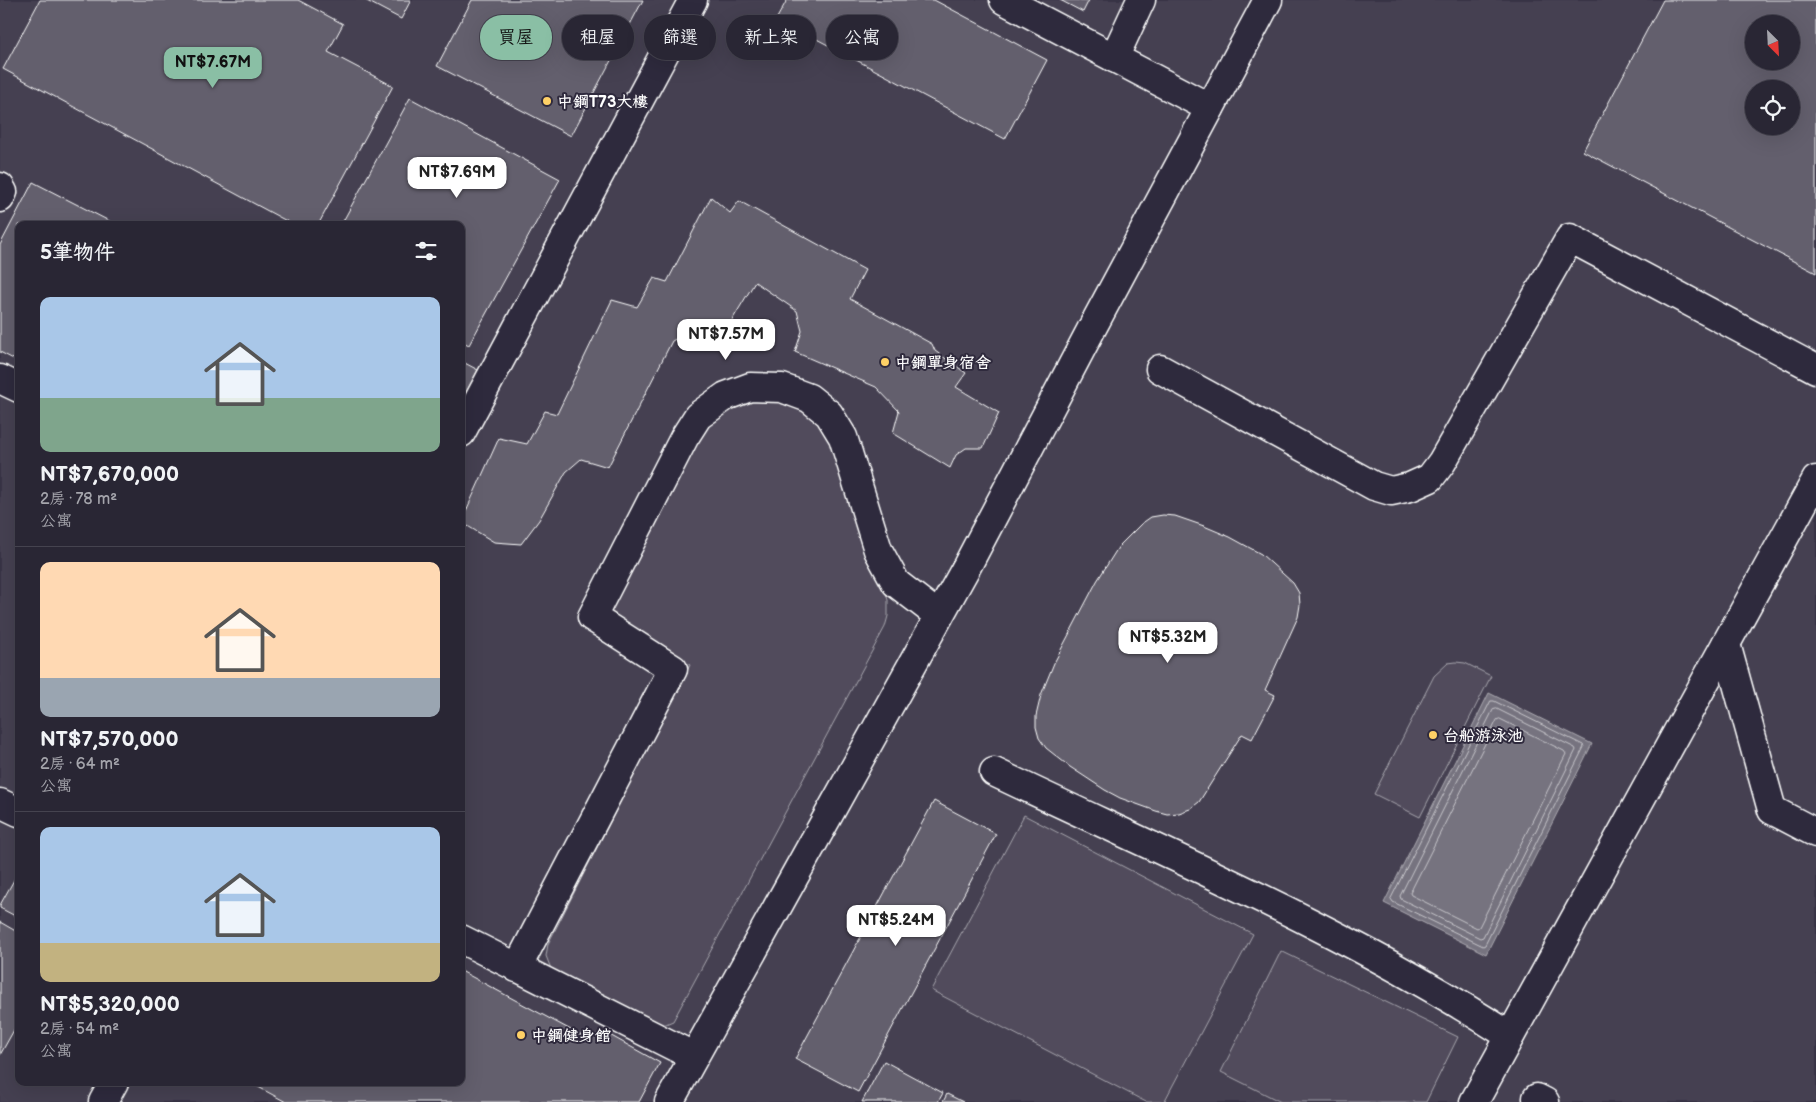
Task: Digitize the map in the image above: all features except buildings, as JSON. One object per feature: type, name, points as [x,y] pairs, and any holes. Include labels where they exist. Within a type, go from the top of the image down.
[{"type":"lane","points":[[465,426],[693,0]]},
{"type":"lane","points":[[1004,0],[1210,108]]},
{"type":"lane","points":[[1114,58],[1141,0]]},
{"type":"lane","points":[[669,1102],[939,616],[1268,0]]},
{"type":"lane","points":[[0,187],[3,192],[0,198]]},
{"type":"lane","points":[[1160,369],[1374,486],[1391,491],[1410,487],[1430,478],[1442,462],[1570,238],[1816,369]]},
{"type":"lane","points":[[0,378],[15,386]]},
{"type":"lane","points":[[517,968],[673,669],[592,617],[684,438],[698,416],[726,396],[750,387],[782,388],[809,398],[829,414],[843,437],[878,550],[896,583],[939,616]]},
{"type":"lane","points":[[1474,1102],[1816,480]]},
{"type":"lane","points":[[1726,644],[1772,810],[1816,833]]},
{"type":"lane","points":[[994,772],[1284,909],[1468,1009],[1510,1036]]},
{"type":"lane","points":[[0,803],[15,810]]},
{"type":"lane","points":[[465,941],[693,1056]]},
{"type":"lane","points":[[104,1102],[112,1086]]},
{"type":"shaded area","points":[[0,0],[1816,0],[1816,1102],[0,1102]]},
{"type":"shaded area","points":[[763,398],[805,411],[833,435],[888,600],[888,616],[885,627],[673,1021],[661,1026],[553,974],[546,956],[548,944],[690,665],[606,610],[706,425],[741,401]]},
{"type":"shaded area","name":"台船游泳池","points":[[1448,663],[1465,663],[1491,676],[1420,817],[1374,794],[1434,676]]},
{"type":"shaded area","points":[[1024,815],[1253,934],[1164,1102],[1146,1102],[931,990]]},
{"type":"shaded area","points":[[1281,951],[1458,1037],[1426,1102],[1281,1102],[1221,1072]]},
{"type":"water","points":[[1489,693],[1592,744],[1486,954],[1384,903]]},
{"type":"place","name":"中鋼T73大樓","points":[[547,101]]},
{"type":"place","name":"中鋼單身宿舍","points":[[885,362]]},
{"type":"place","name":"台船游泳池","points":[[1433,735]]},
{"type":"place","name":"中鋼健身館","points":[[521,1035]]}]
